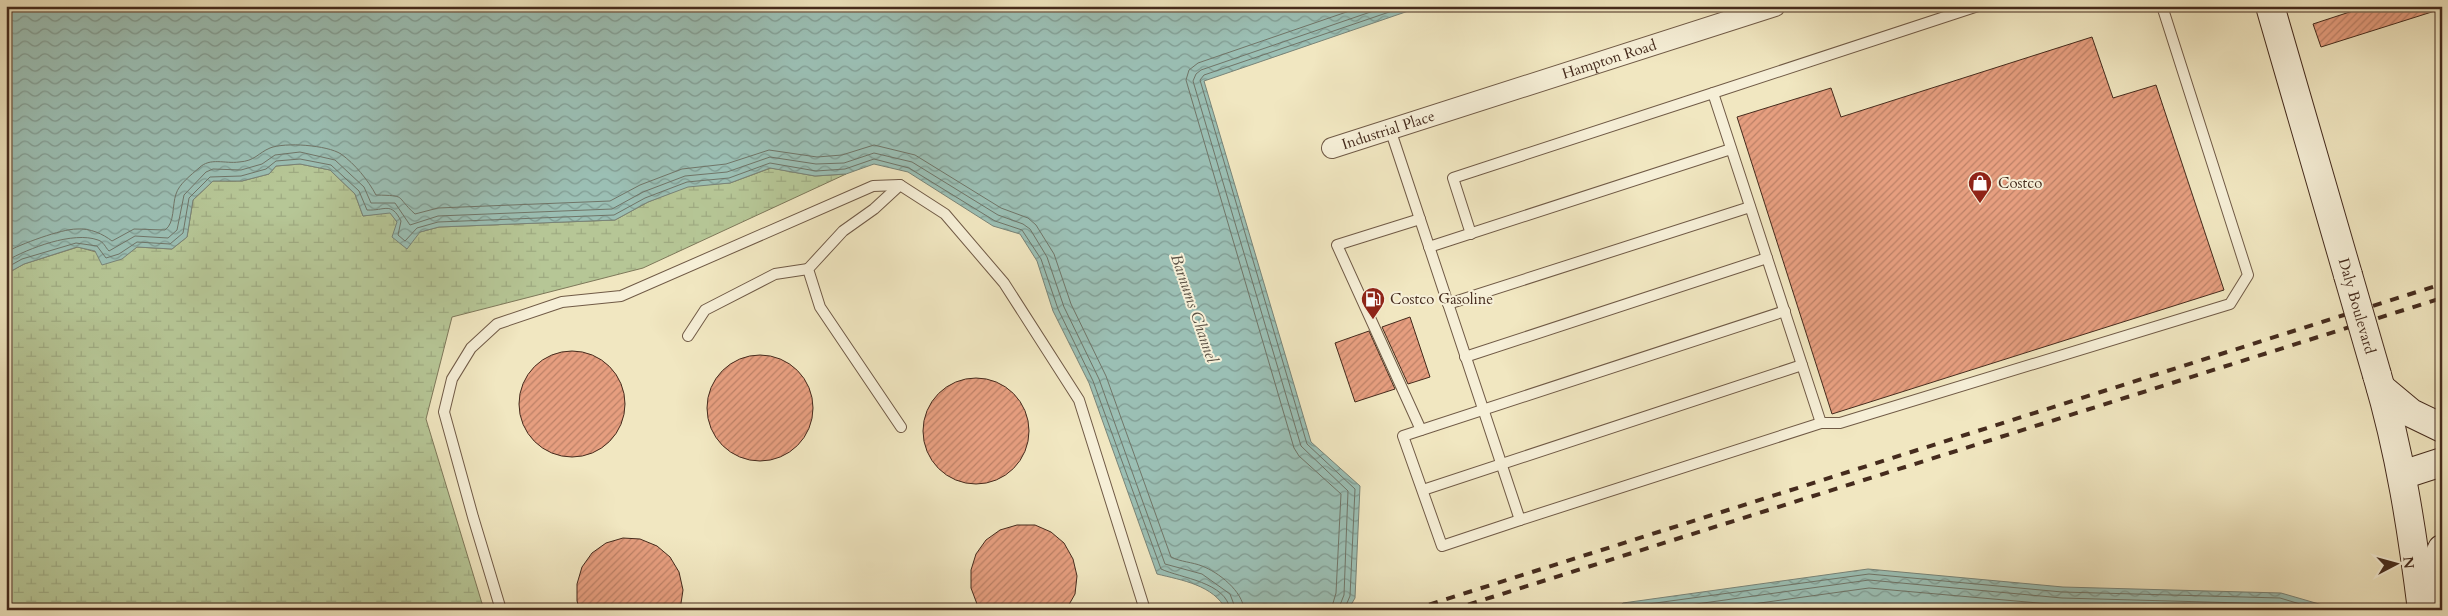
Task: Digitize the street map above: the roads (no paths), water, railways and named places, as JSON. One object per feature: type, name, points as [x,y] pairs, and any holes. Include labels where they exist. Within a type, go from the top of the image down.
[{"type":"street","name":"Hampton Road","points":[[1444,112],[1775,6]]},
{"type":"street","name":"Daly Boulevard","points":[[2273,8],[2379,382],[2402,475],[2412,527],[2422,610]]},
{"type":"street","name":"Industrial Place","points":[[1332,148],[1444,112]]},
{"type":"street","points":[[2379,382],[2411,413],[2442,428]]},
{"type":"street","points":[[2402,475],[2442,462]]},
{"type":"street","points":[[2426,610],[2434,567],[2442,549]]},
{"type":"lane","points":[[1470,234],[1453,178],[1978,6]]},
{"type":"lane","points":[[1785,311],[1403,436],[1442,546],[1821,423],[1840,423],[2230,304],[2248,275],[2162,6]]},
{"type":"lane","points":[[1713,93],[1821,423]]},
{"type":"lane","points":[[1390,129],[1520,520]]},
{"type":"lane","points":[[1429,247],[1731,149]]},
{"type":"lane","points":[[688,336],[704,310],[775,274],[808,269],[843,231],[874,209],[900,185]]},
{"type":"lane","points":[[501,610],[444,412],[452,378],[471,348],[497,324],[562,302],[620,296],[873,186],[900,185],[945,214],[1004,283],[1079,400],[1145,610]]},
{"type":"lane","points":[[1448,304],[1750,207]]},
{"type":"lane","points":[[1420,219],[1337,245],[1421,430]]},
{"type":"lane","points":[[1466,357],[1767,258]]},
{"type":"lane","points":[[808,269],[820,307],[901,427]]},
{"type":"lane","points":[[1422,490],[1802,365]]},
{"type":"water","name":"Barnums Channel","points":[[6,6],[1423,6],[1204,81],[1311,442],[1360,486],[1355,598],[1348,610],[1226,610],[1214,595],[1205,589],[1186,581],[1157,574],[1089,383],[1053,311],[1037,261],[1020,234],[993,226],[908,172],[874,164],[846,174],[815,176],[770,168],[730,183],[688,187],[648,202],[615,220],[439,227],[420,232],[407,249],[392,237],[397,222],[390,213],[363,216],[355,194],[330,170],[300,164],[276,166],[269,174],[242,181],[213,181],[193,200],[187,237],[172,249],[137,247],[122,259],[102,265],[95,251],[77,247],[24,264],[6,274]]},
{"type":"water","points":[[1868,569],[2063,587],[2281,593],[2326,606],[2324,610],[1615,610],[1623,603]]},
{"type":"railway","points":[[1412,610],[2442,284]]},
{"type":"railway","points":[[1451,610],[2442,298]]},
{"type":"place","name":"Costco","points":[[1980,204]]},
{"type":"place","name":"Costco Gasoline","points":[[1373,320]]}]
